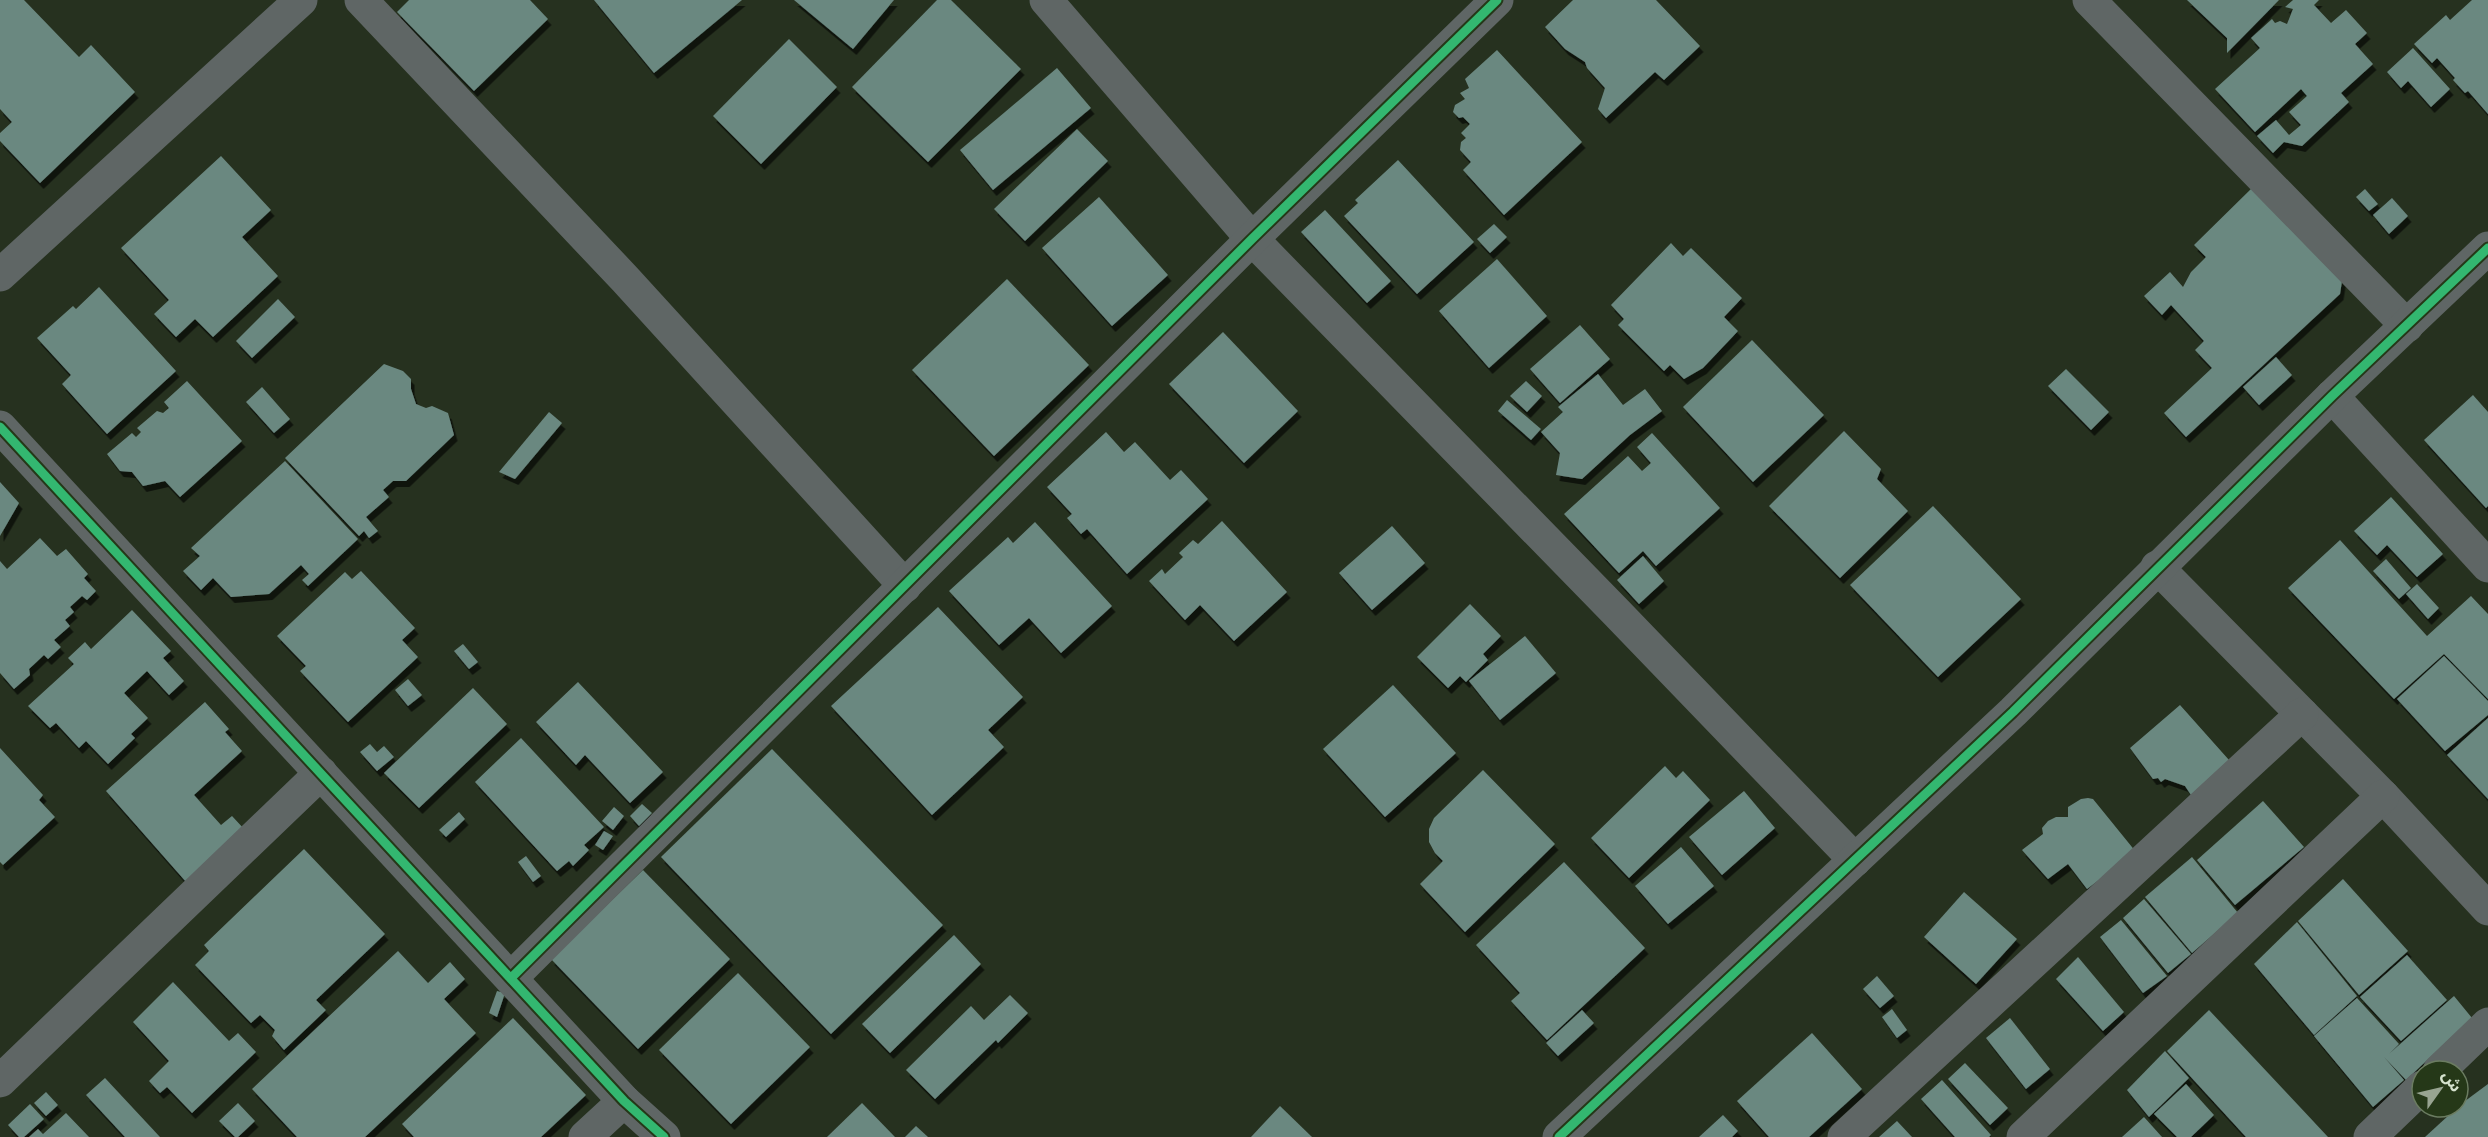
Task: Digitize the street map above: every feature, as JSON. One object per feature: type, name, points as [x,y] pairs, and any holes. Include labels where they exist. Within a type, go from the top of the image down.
[{"type":"street","points":[[0,274],[301,0]]},
{"type":"street","points":[[361,0],[625,279],[905,586]]},
{"type":"street","points":[[1047,0],[1252,239],[1855,860]]},
{"type":"street","points":[[511,978],[1252,239],[1497,0]]},
{"type":"street","points":[[2090,0],[2407,326]]},
{"type":"street","points":[[1559,1137],[2013,712],[2332,396],[2407,326],[2484,261]]},
{"type":"street","points":[[2332,396],[2488,566]]},
{"type":"street","points":[[0,427],[624,1101],[664,1137]]},
{"type":"street","points":[[2157,567],[2383,796],[2488,909]]},
{"type":"street","points":[[1844,1137],[2302,714]]},
{"type":"street","points":[[0,1081],[321,773]]},
{"type":"street","points":[[2023,1137],[2383,796]]},
{"type":"street","points":[[2452,1059],[2488,1024]]},
{"type":"street","points":[[2370,1137],[2410,1099]]},
{"type":"street","points":[[585,1137],[624,1101]]},
{"type":"building","points":[[0,0],[24,0],[79,57],[91,45],[135,92],[40,183],[0,141],[0,133],[12,122],[0,109]]},
{"type":"building","points":[[409,0],[530,0],[548,19],[474,91],[397,12]]},
{"type":"building","points":[[594,0],[742,0],[654,73]]},
{"type":"building","points":[[794,0],[894,0],[853,49]]},
{"type":"building","points":[[937,0],[951,0],[1021,69],[928,162],[852,87]]},
{"type":"building","points":[[1573,0],[1656,0],[1700,46],[1664,80],[1655,72],[1606,118],[1598,109],[1605,88],[1587,68],[1585,62],[1565,49],[1545,27]]},
{"type":"building","points":[[2187,0],[2279,0],[2227,53],[2227,38]]},
{"type":"building","points":[[2293,0],[2319,0],[2314,5],[2331,23],[2346,10],[2367,33],[2355,44],[2373,64],[2341,93],[2349,102],[2302,146],[2284,142],[2273,153],[2257,136],[2276,120],[2289,135],[2301,125],[2289,112],[2307,96],[2301,89],[2255,132],[2215,89],[2260,48],[2251,38],[2272,19],[2275,23],[2280,21],[2287,24],[2293,9],[2285,7]]},
{"type":"building","points":[[2472,0],[2488,0],[2488,114],[2468,91],[2465,93],[2453,80],[2455,78],[2437,58],[2432,63],[2414,44],[2446,15],[2450,20]]},
{"type":"building","points":[[789,39],[837,87],[761,164],[713,116]]},
{"type":"building","points":[[2413,48],[2450,89],[2431,107],[2408,81],[2401,88],[2387,72]]},
{"type":"building","points":[[1497,50],[1582,142],[1504,215],[1463,170],[1471,162],[1460,150],[1461,142],[1466,138],[1461,133],[1470,124],[1453,112],[1455,105],[1465,99],[1460,93],[1469,88],[1465,79]]},
{"type":"building","points":[[1057,68],[1091,108],[993,190],[960,150]]},
{"type":"building","points":[[1077,129],[1108,161],[1025,241],[994,209]]},
{"type":"building","points":[[221,156],[271,210],[242,237],[278,276],[213,337],[195,319],[176,337],[154,314],[169,300],[121,248]]},
{"type":"building","points":[[1398,160],[1474,242],[1417,294],[1344,216],[1358,203],[1355,200]]},
{"type":"building","points":[[2252,188],[2342,281],[2340,294],[2186,437],[2164,413],[2212,368],[2195,350],[2204,341],[2171,305],[2162,315],[2144,296],[2170,272],[2183,287],[2191,272],[2206,257],[2194,245]]},
{"type":"building","points":[[2365,189],[2378,204],[2369,211],[2356,197]]},
{"type":"building","points":[[1099,197],[1168,275],[1112,326],[1042,248]]},
{"type":"building","points":[[2392,198],[2408,216],[2389,234],[2373,215]]},
{"type":"building","points":[[1325,210],[1391,281],[1367,303],[1301,232]]},
{"type":"building","points":[[1494,224],[1507,237],[1490,253],[1477,239]]},
{"type":"building","points":[[1671,243],[1683,256],[1691,248],[1742,298],[1724,317],[1738,331],[1703,368],[1684,379],[1670,365],[1664,371],[1618,325],[1624,319],[1611,305]]},
{"type":"building","points":[[1497,259],[1547,316],[1489,368],[1439,311]]},
{"type":"building","points":[[1007,279],[1089,365],[994,456],[912,370]]},
{"type":"building","points":[[99,287],[176,371],[107,434],[62,384],[71,375],[37,338],[73,306],[76,309]]},
{"type":"building","points":[[278,299],[295,317],[252,358],[236,341]]},
{"type":"building","points":[[1580,325],[1610,359],[1560,403],[1530,369]]},
{"type":"building","points":[[1223,332],[1298,411],[1244,463],[1169,384]]},
{"type":"building","points":[[1752,340],[1824,415],[1753,482],[1683,407]]},
{"type":"building","points":[[2276,357],[2292,375],[2259,405],[2243,387]]},
{"type":"building","points":[[384,364],[403,371],[411,379],[411,389],[416,404],[426,408],[432,406],[448,413],[454,435],[406,481],[393,481],[383,490],[389,497],[366,517],[378,531],[369,538],[364,531],[359,536],[285,458]]},
{"type":"building","points":[[2066,369],[2109,412],[2091,430],[2048,386]]},
{"type":"building","points":[[1598,374],[1623,405],[1645,389],[1662,411],[1630,435],[1582,479],[1556,475],[1560,453],[1541,432],[1563,412],[1558,407]]},
{"type":"building","points":[[187,381],[242,441],[180,497],[165,481],[143,486],[132,472],[120,471],[107,454],[132,433],[136,437],[141,432],[137,428],[157,411],[163,413],[169,408],[164,402]]},
{"type":"building","points":[[1526,381],[1542,396],[1527,412],[1510,396]]},
{"type":"building","points":[[262,387],[290,419],[274,433],[246,402]]},
{"type":"building","points":[[2473,395],[2488,412],[2488,506],[2486,508],[2424,440]]},
{"type":"building","points":[[1507,400],[1541,429],[1531,440],[1498,411]]},
{"type":"building","points":[[549,412],[562,423],[515,479],[499,472]]},
{"type":"building","points":[[1844,431],[1881,469],[1877,479],[1908,511],[1840,578],[1769,506]]},
{"type":"building","points":[[1106,432],[1124,452],[1135,442],[1170,480],[1181,470],[1208,499],[1127,574],[1087,529],[1081,534],[1067,518],[1072,514],[1047,487]]},
{"type":"building","points":[[1652,433],[1720,508],[1656,566],[1643,551],[1619,573],[1564,514],[1628,456],[1642,471],[1651,463],[1637,447]]},
{"type":"building","points":[[285,461],[358,539],[308,586],[302,580],[309,574],[301,565],[269,594],[231,597],[213,578],[201,590],[183,571],[200,556],[191,548]]},
{"type":"building","points":[[0,482],[19,503],[0,536]]},
{"type":"building","points":[[2391,497],[2443,554],[2417,577],[2387,545],[2377,555],[2354,531]]},
{"type":"building","points":[[1933,506],[2021,599],[1938,677],[1850,585]]},
{"type":"building","points":[[1222,521],[1287,592],[1234,641],[1200,605],[1185,620],[1149,581],[1162,569],[1165,574],[1183,557],[1179,553],[1193,540],[1198,544]]},
{"type":"building","points":[[1035,522],[1112,606],[1061,653],[1029,618],[999,645],[949,591],[1008,537],[1013,543]]},
{"type":"building","points":[[1392,526],[1425,563],[1372,610],[1339,573]]},
{"type":"building","points":[[40,538],[57,556],[66,549],[88,574],[84,578],[96,591],[87,600],[82,596],[70,607],[74,612],[65,620],[70,626],[54,640],[61,647],[48,659],[44,655],[29,669],[30,675],[14,689],[0,673],[0,561],[7,569]]},
{"type":"building","points":[[2340,540],[2427,636],[2471,596],[2488,614],[2488,699],[2444,654],[2394,699],[2288,588]]},
{"type":"building","points":[[1643,556],[1664,581],[1639,604],[1617,580]]},
{"type":"building","points":[[2386,559],[2411,588],[2399,599],[2373,571]]},
{"type":"building","points":[[361,571],[415,628],[402,640],[418,657],[348,722],[300,671],[306,666],[277,636],[345,572],[352,579]]},
{"type":"building","points":[[2417,584],[2439,608],[2428,619],[2406,594]]},
{"type":"building","points":[[1470,604],[1501,636],[1483,654],[1488,660],[1466,682],[1460,676],[1448,688],[1417,657]]},
{"type":"building","points":[[938,607],[1023,697],[988,730],[1004,747],[932,815],[831,706]]},
{"type":"building","points":[[132,610],[171,651],[163,658],[184,681],[169,695],[147,671],[124,693],[148,718],[131,734],[135,738],[108,764],[86,741],[79,748],[56,723],[50,728],[28,706],[74,664],[68,658],[85,642],[91,649]]},
{"type":"building","points":[[1525,636],[1556,673],[1500,720],[1469,681]]},
{"type":"building","points":[[463,644],[478,662],[469,669],[454,651]]},
{"type":"building","points":[[2444,656],[2488,701],[2488,715],[2445,751],[2397,699]]},
{"type":"building","points":[[408,679],[422,695],[408,706],[395,690]]},
{"type":"building","points":[[578,682],[663,772],[630,803],[585,755],[576,765],[536,722]]},
{"type":"building","points":[[1393,685],[1456,753],[1385,817],[1323,749]]},
{"type":"building","points":[[473,688],[507,724],[419,808],[384,773]]},
{"type":"building","points":[[205,702],[229,729],[225,732],[242,751],[194,795],[221,825],[232,816],[245,830],[187,883],[106,791]]},
{"type":"building","points":[[2180,705],[2229,760],[2191,795],[2185,786],[2165,779],[2161,782],[2158,778],[2153,779],[2130,748]]},
{"type":"building","points":[[2488,718],[2488,799],[2447,755]]},
{"type":"building","points":[[521,738],[604,827],[584,845],[589,850],[573,866],[569,861],[557,871],[475,782]]},
{"type":"building","points":[[370,744],[377,752],[384,746],[394,757],[377,771],[360,752]]},
{"type":"building","points":[[0,748],[43,795],[39,800],[55,817],[3,865],[0,862]]},
{"type":"building","points":[[772,749],[943,925],[831,1034],[661,857]]},
{"type":"building","points":[[1665,766],[1676,778],[1683,771],[1710,800],[1629,878],[1591,838]]},
{"type":"building","points":[[1483,770],[1555,844],[1465,932],[1420,884],[1443,861],[1429,842],[1429,829],[1434,818]]},
{"type":"building","points":[[1744,791],[1775,828],[1722,875],[1689,837]]},
{"type":"building","points":[[2081,799],[2093,799],[2136,852],[2087,889],[2068,864],[2048,879],[2022,850],[2043,834],[2042,828],[2048,821],[2056,817],[2068,817],[2068,807]]},
{"type":"building","points":[[2263,801],[2304,847],[2235,905],[2197,860]]},
{"type":"building","points":[[642,804],[652,813],[639,826],[630,816]]},
{"type":"building","points":[[614,807],[624,816],[613,830],[602,821]]},
{"type":"building","points":[[459,812],[465,819],[446,837],[439,830]]},
{"type":"building","points":[[604,831],[613,836],[603,850],[595,845]]},
{"type":"building","points":[[1681,847],[1714,886],[1668,924],[1635,886]]},
{"type":"building","points":[[304,849],[385,934],[316,1000],[326,1010],[284,1050],[272,1036],[275,1030],[260,1015],[251,1023],[195,965],[209,951],[204,945]]},
{"type":"building","points":[[526,856],[541,876],[533,882],[518,862]]},
{"type":"building","points":[[2192,857],[2238,913],[2192,953],[2145,897]]},
{"type":"building","points":[[1564,862],[1645,948],[1547,1040],[1511,1001],[1520,993],[1476,945]]},
{"type":"building","points":[[643,870],[730,959],[638,1049],[551,959]]},
{"type":"building","points":[[2343,879],[2408,951],[2359,995],[2298,921]]},
{"type":"building","points":[[1964,892],[2017,939],[1976,984],[1924,937]]},
{"type":"building","points":[[2144,899],[2191,954],[2168,973],[2123,918]]},
{"type":"building","points":[[2121,920],[2167,976],[2143,993],[2100,937]]},
{"type":"building","points":[[2297,922],[2357,996],[2314,1035],[2254,964]]},
{"type":"building","points":[[954,935],[981,964],[890,1053],[862,1024]]},
{"type":"building","points":[[398,951],[428,983],[450,962],[465,979],[444,999],[476,1033],[365,1137],[297,1137],[252,1089]]},
{"type":"building","points":[[2407,955],[2447,1000],[2401,1041],[2360,997]]},
{"type":"building","points":[[2078,957],[2124,1012],[2103,1031],[2056,979]]},
{"type":"building","points":[[738,973],[810,1047],[731,1124],[659,1050]]},
{"type":"building","points":[[1877,976],[1894,996],[1880,1008],[1863,989]]},
{"type":"building","points":[[173,982],[229,1041],[238,1033],[256,1052],[192,1113],[167,1087],[160,1093],[149,1081],[169,1061],[133,1022]]},
{"type":"building","points":[[497,991],[505,993],[497,1017],[489,1013]]},
{"type":"building","points":[[1010,995],[1028,1013],[998,1043],[996,1040],[935,1099],[906,1070],[971,1006],[984,1020]]},
{"type":"building","points":[[2454,996],[2472,1018],[2428,1059],[2410,1059],[2410,1076],[2406,1080],[2384,1057],[2404,1080],[2373,1107],[2314,1036],[2357,998],[2399,1044],[2389,1054]]},
{"type":"building","points":[[1892,1009],[1907,1030],[1897,1038],[1882,1017]]},
{"type":"building","points":[[1582,1010],[1594,1023],[1558,1056],[1546,1043]]},
{"type":"building","points":[[2209,1010],[2328,1137],[2246,1137],[2167,1051]]},
{"type":"building","points":[[513,1018],[586,1095],[541,1137],[414,1137],[402,1124]]},
{"type":"building","points":[[2010,1018],[2050,1069],[2026,1089],[1986,1038]]},
{"type":"building","points":[[1812,1033],[1862,1089],[1809,1137],[1769,1137],[1737,1101]]},
{"type":"building","points":[[2165,1051],[2189,1078],[2149,1117],[2127,1090]]},
{"type":"building","points":[[1965,1063],[2008,1108],[1990,1125],[1948,1079]]},
{"type":"building","points":[[105,1078],[160,1137],[125,1137],[86,1095]]},
{"type":"building","points":[[1942,1080],[1991,1135],[1989,1137],[1955,1137],[1921,1099]]},
{"type":"building","points":[[2186,1084],[2214,1115],[2191,1137],[2177,1137],[2154,1114]]},
{"type":"building","points":[[2488,1084],[2488,1137],[2425,1137],[2445,1119],[2470,1119],[2470,1097]]},
{"type":"building","points":[[46,1092],[58,1105],[46,1116],[34,1103]]},
{"type":"building","points":[[238,1103],[255,1121],[238,1137],[235,1137],[219,1121]]},
{"type":"building","points":[[862,1103],[895,1137],[827,1137]]},
{"type":"building","points":[[30,1104],[44,1119],[24,1137],[19,1137],[8,1125]]},
{"type":"building","points":[[1280,1106],[1312,1137],[1251,1137]]},
{"type":"building","points":[[66,1113],[89,1137],[29,1137],[38,1129],[43,1134]]},
{"type":"building","points":[[1723,1115],[1738,1131],[1732,1137],[1699,1137]]},
{"type":"building","points":[[2144,1117],[2162,1137],[2122,1137]]},
{"type":"building","points":[[1897,1121],[1912,1137],[1879,1137]]},
{"type":"building","points":[[916,1126],[928,1137],[905,1137]]},
{"type":"cycle path","points":[[511,978],[1252,239],[1497,0]]},
{"type":"cycle path","points":[[1559,1137],[2013,712],[2332,396],[2488,248]]},
{"type":"cycle path","points":[[0,427],[624,1101],[664,1137]]}]
